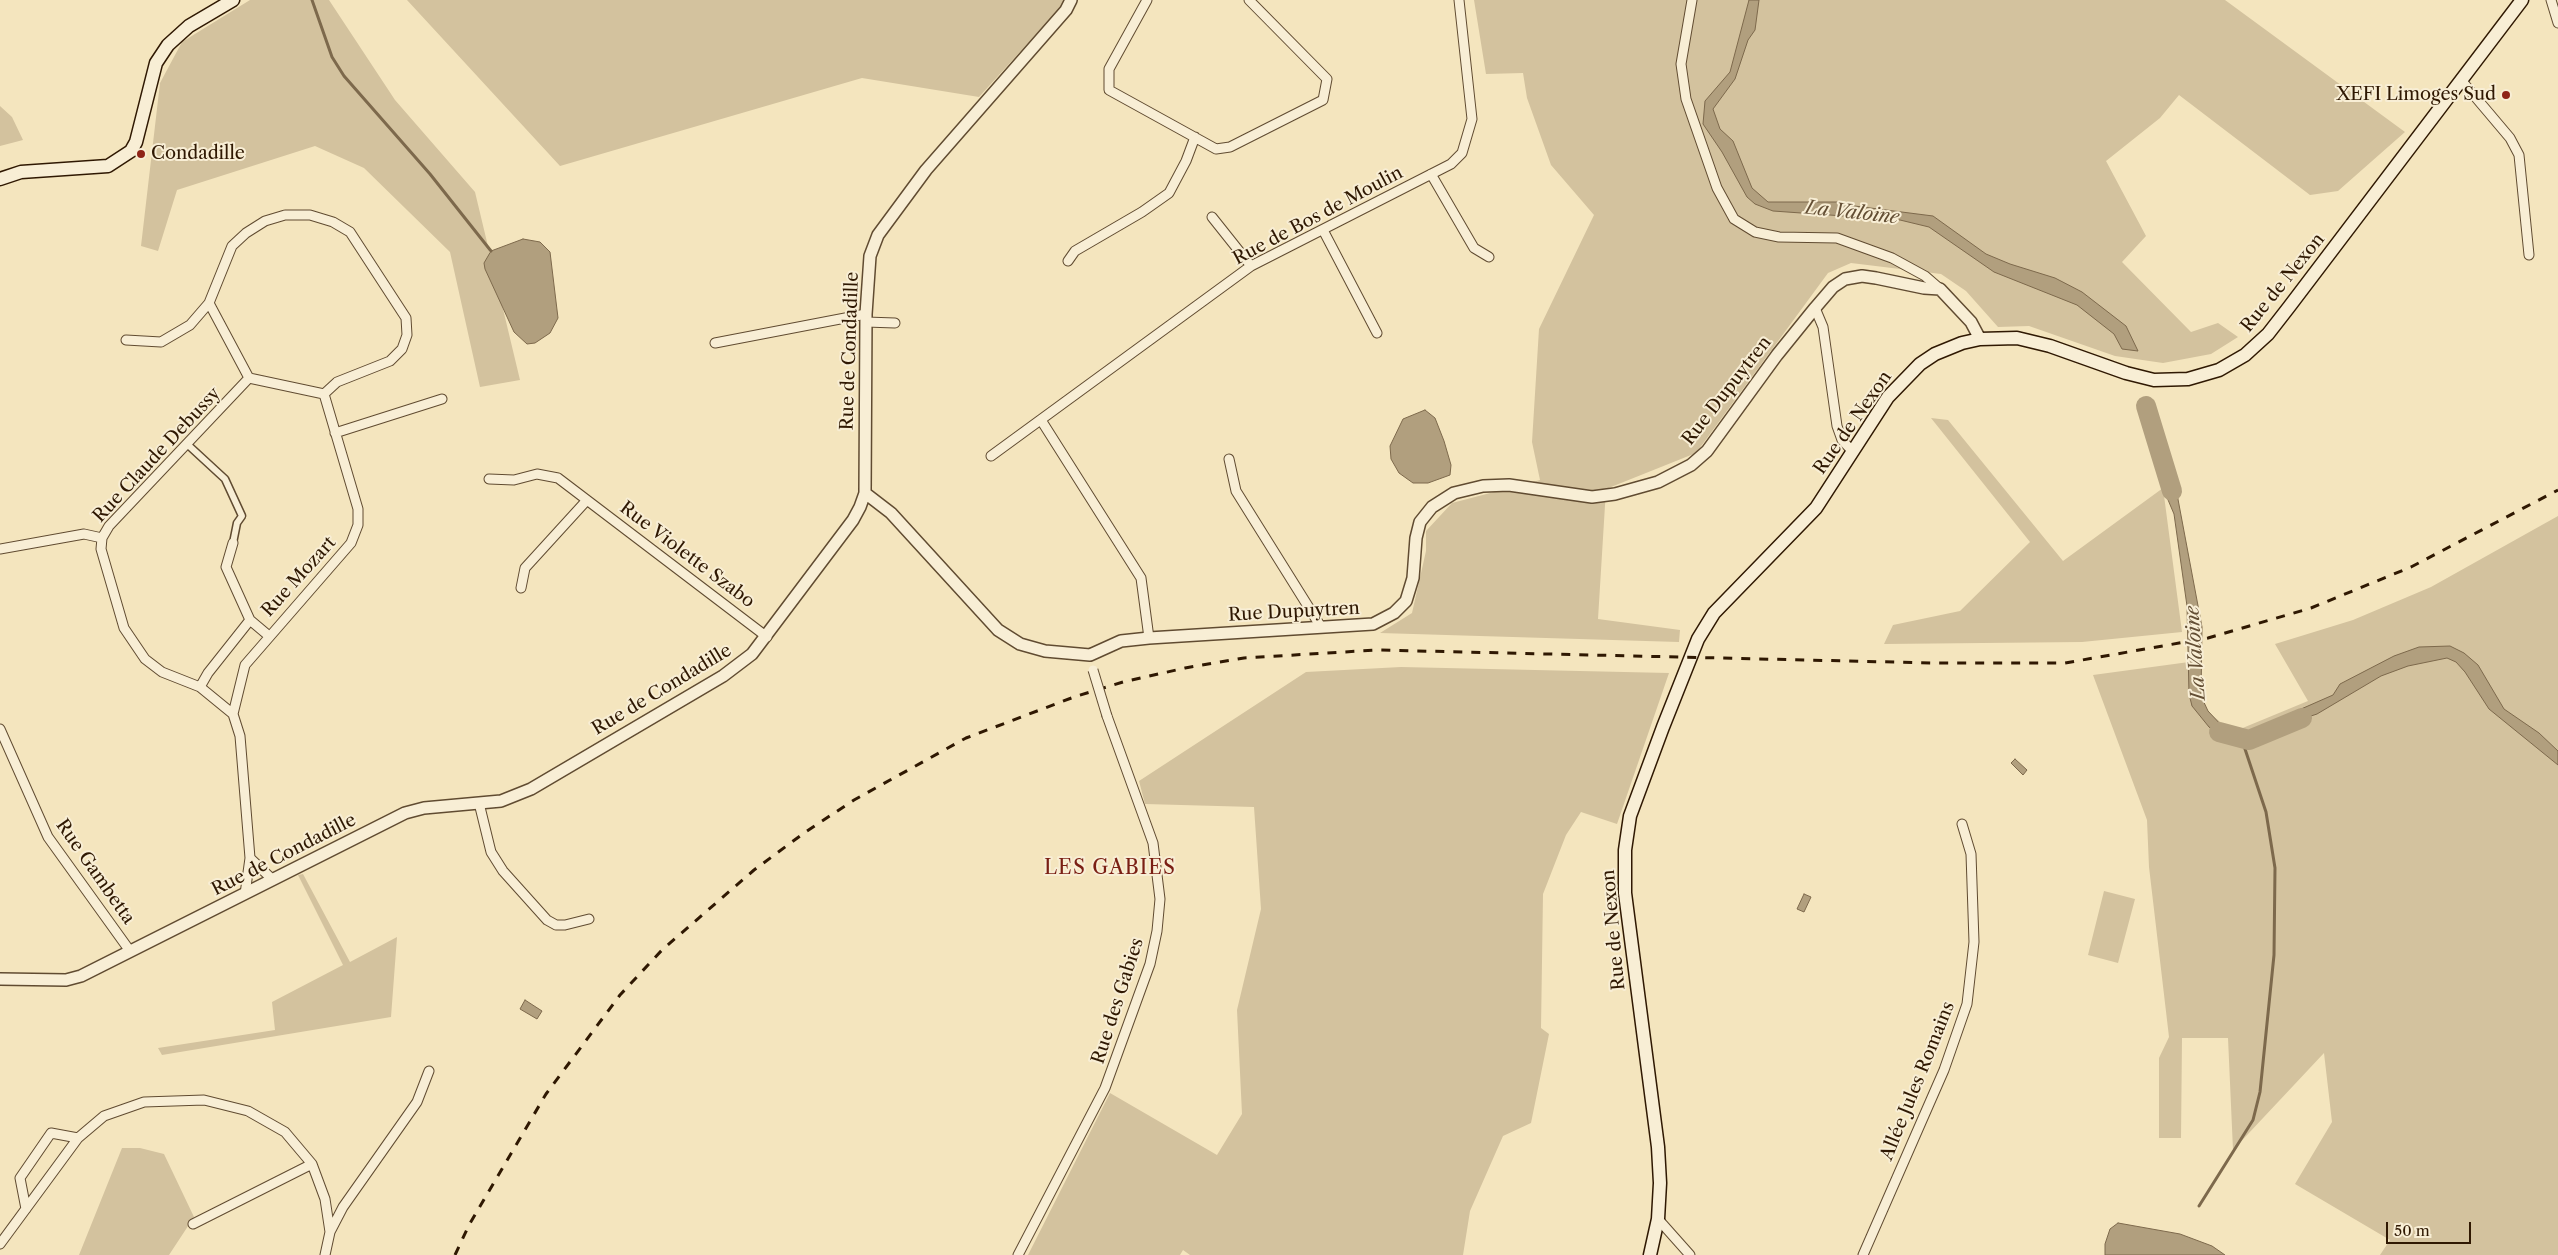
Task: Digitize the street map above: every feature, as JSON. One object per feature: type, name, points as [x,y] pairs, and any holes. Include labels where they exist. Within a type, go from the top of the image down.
[{"type":"main road","points":[[0,179],[20,172],[108,166],[131,150],[136,142],[156,63],[168,45],[189,26],[234,0]]},
{"type":"main road","name":"Rue de Nexon","points":[[1651,1255],[1658,1218],[1660,1183],[1658,1147],[1625,893],[1625,850],[1630,816],[1698,639],[1714,613],[1816,508],[1888,397],[1920,364],[1948,348],[1980,339],[2032,340],[2126,373],[2154,380],[2188,379],[2219,370],[2245,355],[2268,334],[2522,0]]},
{"type":"street","name":"Rue de Condadille","points":[[0,979],[66,980],[81,976],[404,813],[424,808],[501,801],[531,789],[723,676],[752,654],[767,637],[853,520],[865,493],[866,318],[870,256],[878,235],[926,170],[1066,10],[1071,0]]},
{"type":"street","points":[[1147,0],[1109,69],[1109,90],[1216,149],[1230,147],[1323,100],[1327,79],[1249,0]]},
{"type":"street","name":"Rue de Bos de Moulin","points":[[991,456],[1251,266],[1451,164],[1462,153],[1472,119],[1458,0]]},
{"type":"street","points":[[1692,0],[1681,64],[1686,99],[1716,188],[1734,219],[1755,232],[1779,237],[1837,238],[1892,258],[1924,276],[1940,289],[1971,322],[1980,339]]},
{"type":"street","points":[[2552,0],[2558,23]]},
{"type":"street","points":[[2462,80],[2510,138],[2519,155],[2529,255]]},
{"type":"street","points":[[1068,261],[1075,251],[1142,212],[1170,193],[1186,161],[1195,137]]},
{"type":"street","points":[[1431,174],[1474,248],[1489,257]]},
{"type":"street","points":[[126,340],[161,342],[190,325],[209,303],[232,246],[246,233],[265,221],[286,215],[310,215],[332,222],[350,232],[406,318],[407,335],[402,349],[390,361],[337,382],[324,394],[250,378],[209,303]]},
{"type":"street","points":[[1212,216],[1251,266]]},
{"type":"street","points":[[1323,230],[1377,333]]},
{"type":"street","name":"Rue Dupuytren","points":[[865,493],[891,513],[998,630],[1020,644],[1046,651],[1090,655],[1121,641],[1372,624],[1394,613],[1406,601],[1413,578],[1416,538],[1420,522],[1432,507],[1454,493],[1483,486],[1509,485],[1592,497],[1615,494],[1658,482],[1691,465],[1707,451],[1777,355],[1833,287],[1845,280],[1862,276],[1924,288],[1940,289]]},
{"type":"street","points":[[1815,308],[1823,327],[1837,426],[1842,440],[1853,452]]},
{"type":"street","points":[[715,343],[866,318],[895,323]]},
{"type":"street","name":"Rue Claude Debussy","points":[[233,714],[200,686],[162,672],[145,660],[124,628],[102,549],[102,538],[109,526],[250,378]]},
{"type":"street","name":"Rue Mozart","points":[[233,714],[245,665],[351,543],[358,525],[358,509],[324,394]]},
{"type":"street","points":[[336,433],[442,399]]},
{"type":"street","points":[[1041,420],[1140,578],[1149,638]]},
{"type":"street","points":[[187,444],[225,479],[242,516],[237,523],[226,566],[250,620]]},
{"type":"street","points":[[1229,459],[1236,491],[1321,627]]},
{"type":"street","name":"Rue Violette Szabo","points":[[489,479],[514,480],[537,474],[558,478],[767,637]]},
{"type":"street","points":[[521,588],[525,568],[587,500]]},
{"type":"street","points":[[0,549],[84,534],[102,538]]},
{"type":"street","name":"Rue Mozart","points":[[200,686],[250,620],[269,636]]},
{"type":"street","name":"Rue des Gabies","points":[[1018,1255],[1105,1088],[1150,964],[1157,932],[1160,898],[1153,843],[1107,716],[1090,655]]},
{"type":"street","points":[[233,714],[240,736],[250,858],[246,894]]},
{"type":"street","name":"Rue Gambetta","points":[[0,729],[48,838],[130,951]]},
{"type":"street","points":[[479,804],[490,852],[503,871],[547,920],[556,925],[565,925],[589,919]]},
{"type":"street","name":"Allée Jules Romains","points":[[1863,1255],[1944,1070],[1967,1004],[1974,932],[1971,854],[1962,824]]},
{"type":"street","points":[[250,858],[273,880]]},
{"type":"street","points":[[325,1255],[330,1232],[343,1207],[417,1102],[429,1071]]},
{"type":"street","points":[[0,1244],[78,1138],[104,1116],[144,1102],[204,1100],[248,1111],[285,1132],[312,1164],[325,1198],[330,1232]]},
{"type":"street","points":[[26,1209],[20,1178],[51,1133],[78,1138]]},
{"type":"street","points":[[193,1224],[312,1164]]},
{"type":"street","points":[[1658,1218],[1690,1255]]},
{"type":"shaded area","points":[[250,0],[329,0],[395,100],[475,192],[520,380],[480,387],[450,252],[364,168],[315,146],[177,190],[158,251],[141,246],[160,83],[182,42]]},
{"type":"shaded area","points":[[407,0],[1067,0],[979,97],[862,78],[560,166]]},
{"type":"shaded area","points":[[1474,0],[2225,0],[2405,132],[2338,191],[2310,195],[2179,95],[2160,118],[2106,161],[2146,236],[2122,262],[2191,332],[2218,323],[2238,337],[2211,354],[2163,363],[2115,356],[2029,326],[1998,327],[1966,291],[1941,274],[1851,263],[1828,273],[1696,453],[1606,489],[1598,619],[1680,630],[1679,642],[1380,633],[1412,613],[1426,551],[1426,531],[1452,503],[1540,480],[1532,442],[1539,329],[1594,215],[1551,165],[1527,98],[1523,73],[1486,74]]},
{"type":"shaded area","points":[[0,106],[12,117],[23,140],[0,146]]},
{"type":"shaded area","points":[[1931,418],[1948,420],[2063,561],[2163,488],[2182,632],[2082,642],[1884,644],[1893,625],[1960,611],[2030,542]]},
{"type":"shaded area","points":[[2558,516],[2558,1255],[2380,1255],[2390,1240],[2295,1184],[2332,1122],[2324,1053],[2233,1150],[2228,1038],[2182,1038],[2181,1138],[2159,1138],[2159,1058],[2169,1037],[2149,867],[2147,820],[2093,675],[2189,662],[2199,705],[2233,732],[2308,701],[2275,644],[2353,620],[2431,587]]},
{"type":"shaded area","points":[[1401,667],[1669,673],[1617,824],[1581,812],[1566,835],[1543,894],[1541,1028],[1549,1034],[1531,1123],[1503,1136],[1470,1211],[1463,1255],[1190,1255],[1183,1250],[1180,1255],[1028,1255],[1110,1093],[1217,1155],[1242,1114],[1237,1010],[1261,909],[1254,807],[1145,804],[1139,781],[1306,672]]},
{"type":"shaded area","points":[[303,874],[350,962],[397,937],[391,1017],[162,1055],[158,1048],[275,1030],[272,1002],[343,965],[298,875]]},
{"type":"shaded area","points":[[2104,891],[2135,899],[2118,963],[2088,955]]},
{"type":"shaded area","points":[[122,1148],[140,1148],[164,1154],[194,1217],[169,1255],[79,1255]]},
{"type":"water","points":[[1749,0],[1759,0],[1755,30],[1748,40],[1735,79],[1713,109],[1720,129],[1733,141],[1752,188],[1768,202],[1839,202],[1847,205],[1933,216],[1986,254],[2010,264],[2055,278],[2082,292],[2126,326],[2138,351],[2122,349],[2114,334],[2077,305],[1994,272],[1929,227],[1900,220],[1773,211],[1755,204],[1747,197],[1722,152],[1703,124],[1705,101],[1730,72]]},
{"type":"water","points":[[523,239],[540,242],[550,252],[558,318],[550,333],[535,343],[527,344],[514,332],[484,263],[491,251]]},
{"type":"water","points":[[1425,410],[1435,418],[1444,441],[1451,465],[1450,475],[1428,483],[1413,483],[1399,473],[1391,459],[1390,446],[1403,419]]},
{"type":"water","points":[[2171,462],[2202,627],[2201,696],[2208,711],[2223,727],[2239,733],[2251,731],[2333,695],[2340,684],[2394,656],[2419,647],[2450,646],[2464,653],[2478,665],[2504,709],[2539,733],[2558,751],[2558,765],[2489,709],[2465,672],[2456,662],[2447,658],[2408,666],[2381,676],[2317,714],[2236,741],[2223,738],[2209,727],[2192,706],[2189,694],[2187,606],[2174,514],[2163,488],[2163,465]]},
{"type":"water","points":[[2015,759],[2027,770],[2023,775],[2011,763]]},
{"type":"water","points":[[1804,894],[1811,897],[1804,912],[1797,909]]},
{"type":"water","points":[[525,1000],[542,1011],[537,1019],[520,1009]]},
{"type":"water","points":[[2118,1223],[2180,1234],[2212,1246],[2225,1255],[2105,1255],[2105,1244],[2110,1229]]},
{"type":"waterway","points":[[312,0],[332,57],[344,76],[430,174],[491,251]]},
{"type":"waterway","name":"La Valoine","points":[[2146,406],[2172,491]]},
{"type":"waterway","name":"La Valoine","points":[[2219,732],[2249,740],[2302,718]]},
{"type":"waterway","points":[[2199,1206],[2253,1120],[2260,1092],[2274,955],[2275,868],[2266,812],[2241,737]]},
{"type":"railway","points":[[455,1255],[469,1225],[546,1094],[620,995],[662,950],[754,870],[804,833],[854,800],[966,738],[1074,697],[1123,682],[1185,668],[1244,658],[1377,650],[1934,663],[2065,663],[2208,638],[2311,608],[2411,567],[2558,490]]},
{"type":"place","name":"XEFI Limoges Sud","points":[[2506,95]]},
{"type":"place","name":"Condadille","points":[[141,154]]},
{"type":"district","name":"LES GABIES","points":[[1110,868]]}]
